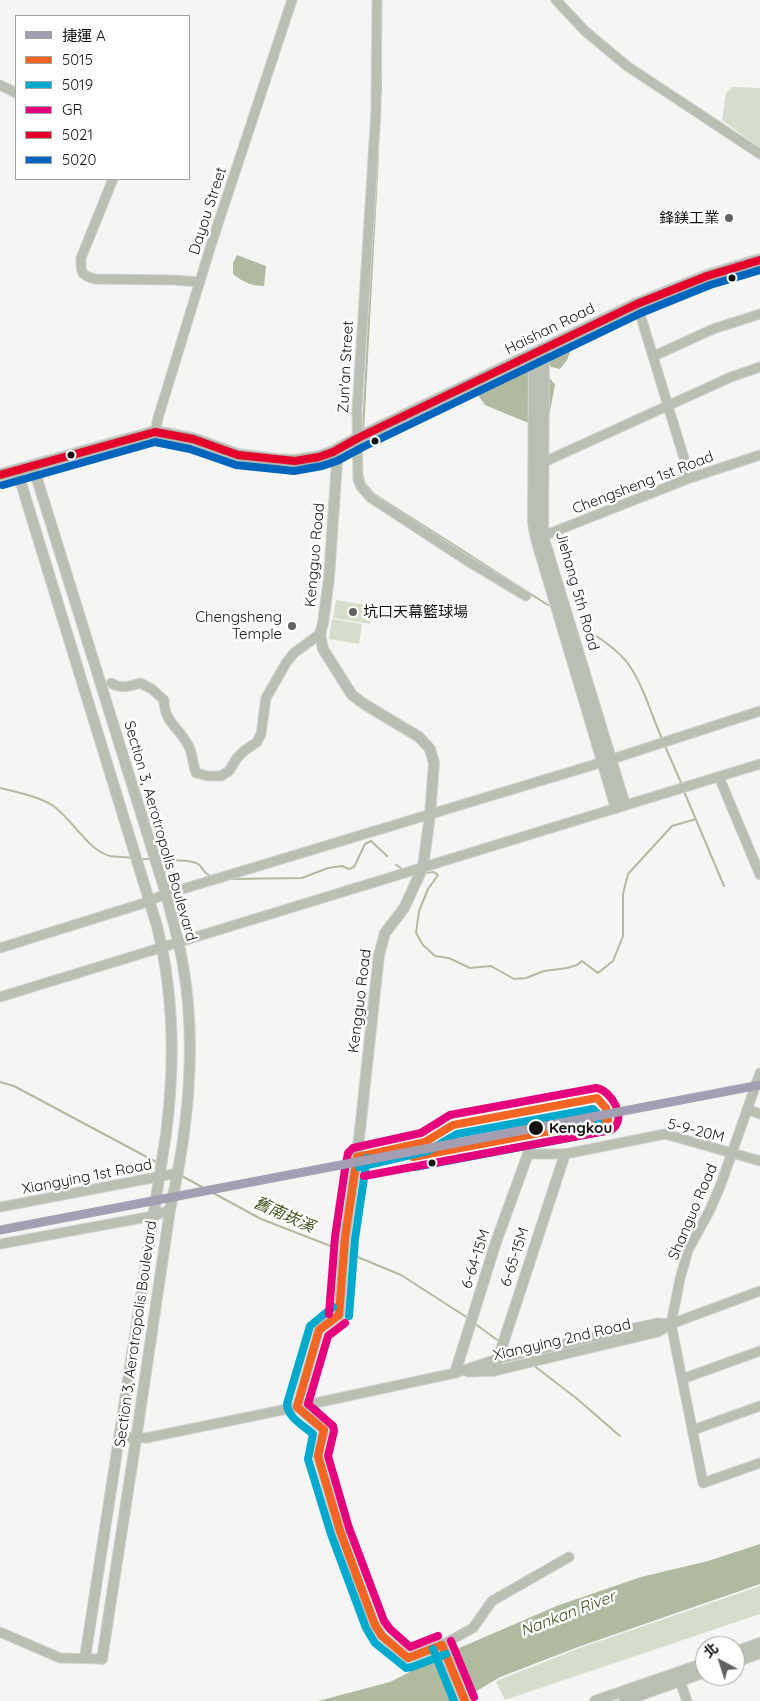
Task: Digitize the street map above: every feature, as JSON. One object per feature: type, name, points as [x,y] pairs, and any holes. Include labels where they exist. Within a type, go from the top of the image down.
[{"type":"main road","name":"Haishan Road","points":[[155,432],[193,439],[238,455],[277,460],[319,457],[333,452],[358,438],[637,304],[707,276],[760,260]]},
{"type":"main road","points":[[0,475],[155,432]]},
{"type":"street","name":"Dayou Street","points":[[155,432],[200,282],[292,0]]},
{"type":"street","name":"Zun'an Street","points":[[377,0],[376,111],[357,410],[358,479],[361,487],[370,498],[526,596]]},
{"type":"street","points":[[556,0],[585,31],[627,66],[760,154]]},
{"type":"street","points":[[0,85],[15,92]]},
{"type":"street","points":[[113,180],[81,258],[81,270],[86,277],[95,279],[200,282]]},
{"type":"street","points":[[637,304],[690,478]]},
{"type":"street","points":[[654,356],[713,329],[760,314]]},
{"type":"street","name":"Jiehang 5th Road","points":[[539,351],[544,462],[539,537]]},
{"type":"street","name":"Jiehang 5th Road","points":[[539,351],[533,523],[608,760],[620,807]]},
{"type":"street","points":[[544,462],[731,377],[760,367]]},
{"type":"street","name":"Kengguo Road","points":[[333,452],[337,462],[324,624],[320,634],[323,649],[352,694],[364,704],[412,731],[430,749],[434,763],[423,867],[404,908],[385,932],[379,955],[366,1081],[345,1238],[339,1315]]},
{"type":"street","name":"Chengsheng 1st Road","points":[[539,537],[690,478],[760,455]]},
{"type":"street","name":"Section 3, Aerotropolis Boulevard","points":[[33,466],[166,894],[183,966],[188,1006],[189,1050],[184,1128],[102,1659]]},
{"type":"street","name":"Section 3, Aerotropolis Boulevard","points":[[17,470],[150,900],[163,947],[171,1007],[171,1097],[85,1658]]},
{"type":"street","points":[[111,683],[119,687],[129,687],[140,683],[152,689],[164,700],[164,710],[167,718],[190,749],[196,773],[208,776],[221,776],[229,771],[237,758],[257,742],[261,734],[266,698],[286,663],[299,649],[320,634]]},
{"type":"street","points":[[0,948],[166,894],[430,815],[760,712]]},
{"type":"street","points":[[0,997],[760,764]]},
{"type":"street","points":[[719,777],[760,875]]},
{"type":"street","name":"Shanguo Road","points":[[760,1073],[710,1210],[688,1250],[671,1324],[703,1483],[760,1463]]},
{"type":"street","points":[[748,1109],[760,1114]]},
{"type":"street","name":"5-9-20M","points":[[528,1154],[565,1154],[665,1134],[760,1161]]},
{"type":"street","name":"6-64-15M","points":[[456,1373],[496,1242],[528,1154]]},
{"type":"street","name":"6-65-15M","points":[[494,1371],[565,1154]]},
{"type":"street","name":"Xiangying 1st Road","points":[[0,1207],[178,1173]]},
{"type":"street","points":[[0,1244],[154,1216],[170,1210]]},
{"type":"street","name":"Xiangying 2nd Road","points":[[456,1373],[494,1371],[658,1332],[671,1324],[760,1291]]},
{"type":"street","points":[[339,1315],[320,1330],[297,1407],[321,1425],[324,1430],[318,1456],[340,1532],[375,1625],[382,1636],[408,1658],[444,1648],[473,1628],[492,1601],[569,1557]]},
{"type":"street","name":"Xiangying 2nd Road","points":[[119,1437],[136,1439],[297,1407],[456,1373],[497,1359],[657,1323],[671,1324]]},
{"type":"street","points":[[682,1380],[760,1351]]},
{"type":"street","points":[[693,1430],[760,1406]]},
{"type":"street","points":[[0,1632],[60,1658],[102,1659]]},
{"type":"street","points":[[745,1648],[760,1643]]},
{"type":"street","points":[[444,1648],[465,1701]]},
{"type":"street","points":[[745,1658],[760,1653]]},
{"type":"street","points":[[595,1701],[695,1666]]},
{"type":"street","points":[[624,1701],[695,1675]]},
{"type":"street","points":[[680,1680],[687,1701]]},
{"type":"shaded area","points":[[732,87],[760,88],[760,148],[722,120],[726,93]]},
{"type":"shaded area","name":"坑口天幕籃球場","points":[[336,600],[373,606],[370,624],[333,618]]},
{"type":"shaded area","points":[[332,619],[362,624],[359,644],[329,639]]},
{"type":"shaded area","points":[[760,1586],[760,1614],[505,1700],[496,1682],[580,1648]]},
{"type":"water","points":[[237,255],[266,266],[264,286],[247,283],[233,274],[233,263]]},
{"type":"water","points":[[573,345],[567,360],[560,369],[551,367],[545,358]]},
{"type":"water","points":[[538,362],[555,385],[548,421],[545,426],[538,427],[485,405],[475,391]]},
{"type":"water","name":"Nankan River","points":[[760,1544],[760,1584],[578,1647],[500,1677],[460,1701],[318,1701],[390,1682],[443,1655],[559,1605],[641,1577],[708,1561]]},
{"type":"waterway","points":[[381,11],[381,93]]},
{"type":"waterway","points":[[363,430],[378,156]]},
{"type":"waterway","points":[[362,475],[365,484],[374,494],[548,605]]},
{"type":"waterway","points":[[590,632],[626,661],[642,689],[662,739]]},
{"type":"waterway","points":[[665,746],[682,785]]},
{"type":"waterway","points":[[0,788],[33,797],[52,805],[87,841],[102,853],[110,856],[133,858]]},
{"type":"waterway","points":[[683,789],[724,886]]},
{"type":"waterway","points":[[425,873],[434,872],[438,875],[428,889],[419,911],[416,933],[423,945],[435,956],[449,958],[470,968],[491,966],[514,979],[526,978],[544,971],[567,968],[577,965],[582,961],[598,973],[613,961],[623,936],[623,894],[628,874],[672,826],[696,819]]},
{"type":"waterway","points":[[231,879],[302,878],[328,868],[342,866],[349,869],[354,867],[365,844],[371,841],[387,856]]},
{"type":"waterway","points":[[141,859],[151,859]]},
{"type":"waterway","points":[[158,860],[195,862],[206,874],[212,877]]},
{"type":"waterway","points":[[396,865],[404,870]]},
{"type":"waterway","name":"舊南崁溪","points":[[0,1082],[14,1086],[158,1163]]},
{"type":"waterway","name":"舊南崁溪","points":[[180,1175],[261,1219],[341,1250]]},
{"type":"waterway","name":"舊南崁溪","points":[[348,1253],[401,1275],[468,1318]]},
{"type":"waterway","name":"舊南崁溪","points":[[474,1323],[500,1342]]},
{"type":"waterway","name":"舊南崁溪","points":[[506,1346],[515,1352]]},
{"type":"waterway","name":"舊南崁溪","points":[[533,1365],[576,1398],[620,1436]]},
{"type":"metro line","name":"A","points":[[0,1230],[760,1085]]},
{"type":"transit line","name":"5021","points":[[0,475],[155,432],[193,439],[238,455],[295,461],[319,457],[333,452],[358,438],[637,304],[707,276],[760,260]]},
{"type":"transit line","name":"5020","points":[[3,485],[155,442],[190,449],[236,465],[294,471],[322,466],[337,461],[641,313],[710,285],[760,270]]},
{"type":"transit line","name":"GR","points":[[346,1164],[348,1153],[353,1148],[421,1133],[450,1115],[596,1088],[607,1094],[616,1106],[618,1113],[616,1125],[611,1130],[364,1176]]},
{"type":"transit line","name":"5015","points":[[357,1157],[425,1142],[453,1125],[597,1098],[606,1108],[608,1120]]},
{"type":"transit line","name":"5019","points":[[359,1167],[428,1151],[457,1134],[593,1109],[597,1113],[598,1122]]},
{"type":"transit line","name":"5015","points":[[413,1157],[608,1120]]},
{"type":"transit line","name":"5019","points":[[415,1167],[610,1130]]},
{"type":"transit line","name":"5015","points":[[339,1315],[345,1238],[357,1157]]},
{"type":"transit line","name":"5019","points":[[349,1316],[355,1239],[367,1158]]},
{"type":"transit line","name":"GR","points":[[329,1314],[335,1237],[345,1169]]},
{"type":"transit line","name":"5019","points":[[333,1307],[310,1326],[287,1404],[288,1409],[293,1417],[313,1434],[308,1459],[331,1534],[366,1628],[375,1643],[406,1668],[446,1654]]},
{"type":"transit line","name":"5015","points":[[339,1315],[319,1330],[297,1407],[324,1430],[318,1456],[340,1531],[375,1625],[382,1636],[408,1658],[442,1645]]},
{"type":"transit line","name":"GR","points":[[345,1323],[328,1336],[308,1404],[333,1426],[334,1431],[328,1456],[349,1528],[384,1621],[410,1647],[438,1636]]},
{"type":"transit line","name":"GR","points":[[451,1641],[474,1697]]},
{"type":"transit line","name":"5015","points":[[442,1645],[465,1701]]},
{"type":"transit line","name":"5019","points":[[433,1649],[454,1701]]},
{"type":"place","name":"鋒鎂工業","points":[[729,218]]},
{"type":"place","name":"坑口天幕籃球場","points":[[353,612]]},
{"type":"place","name":"Chengsheng Temple","points":[[292,626]]},
{"type":"place","name":"Kengkou","points":[[536,1128]]}]
